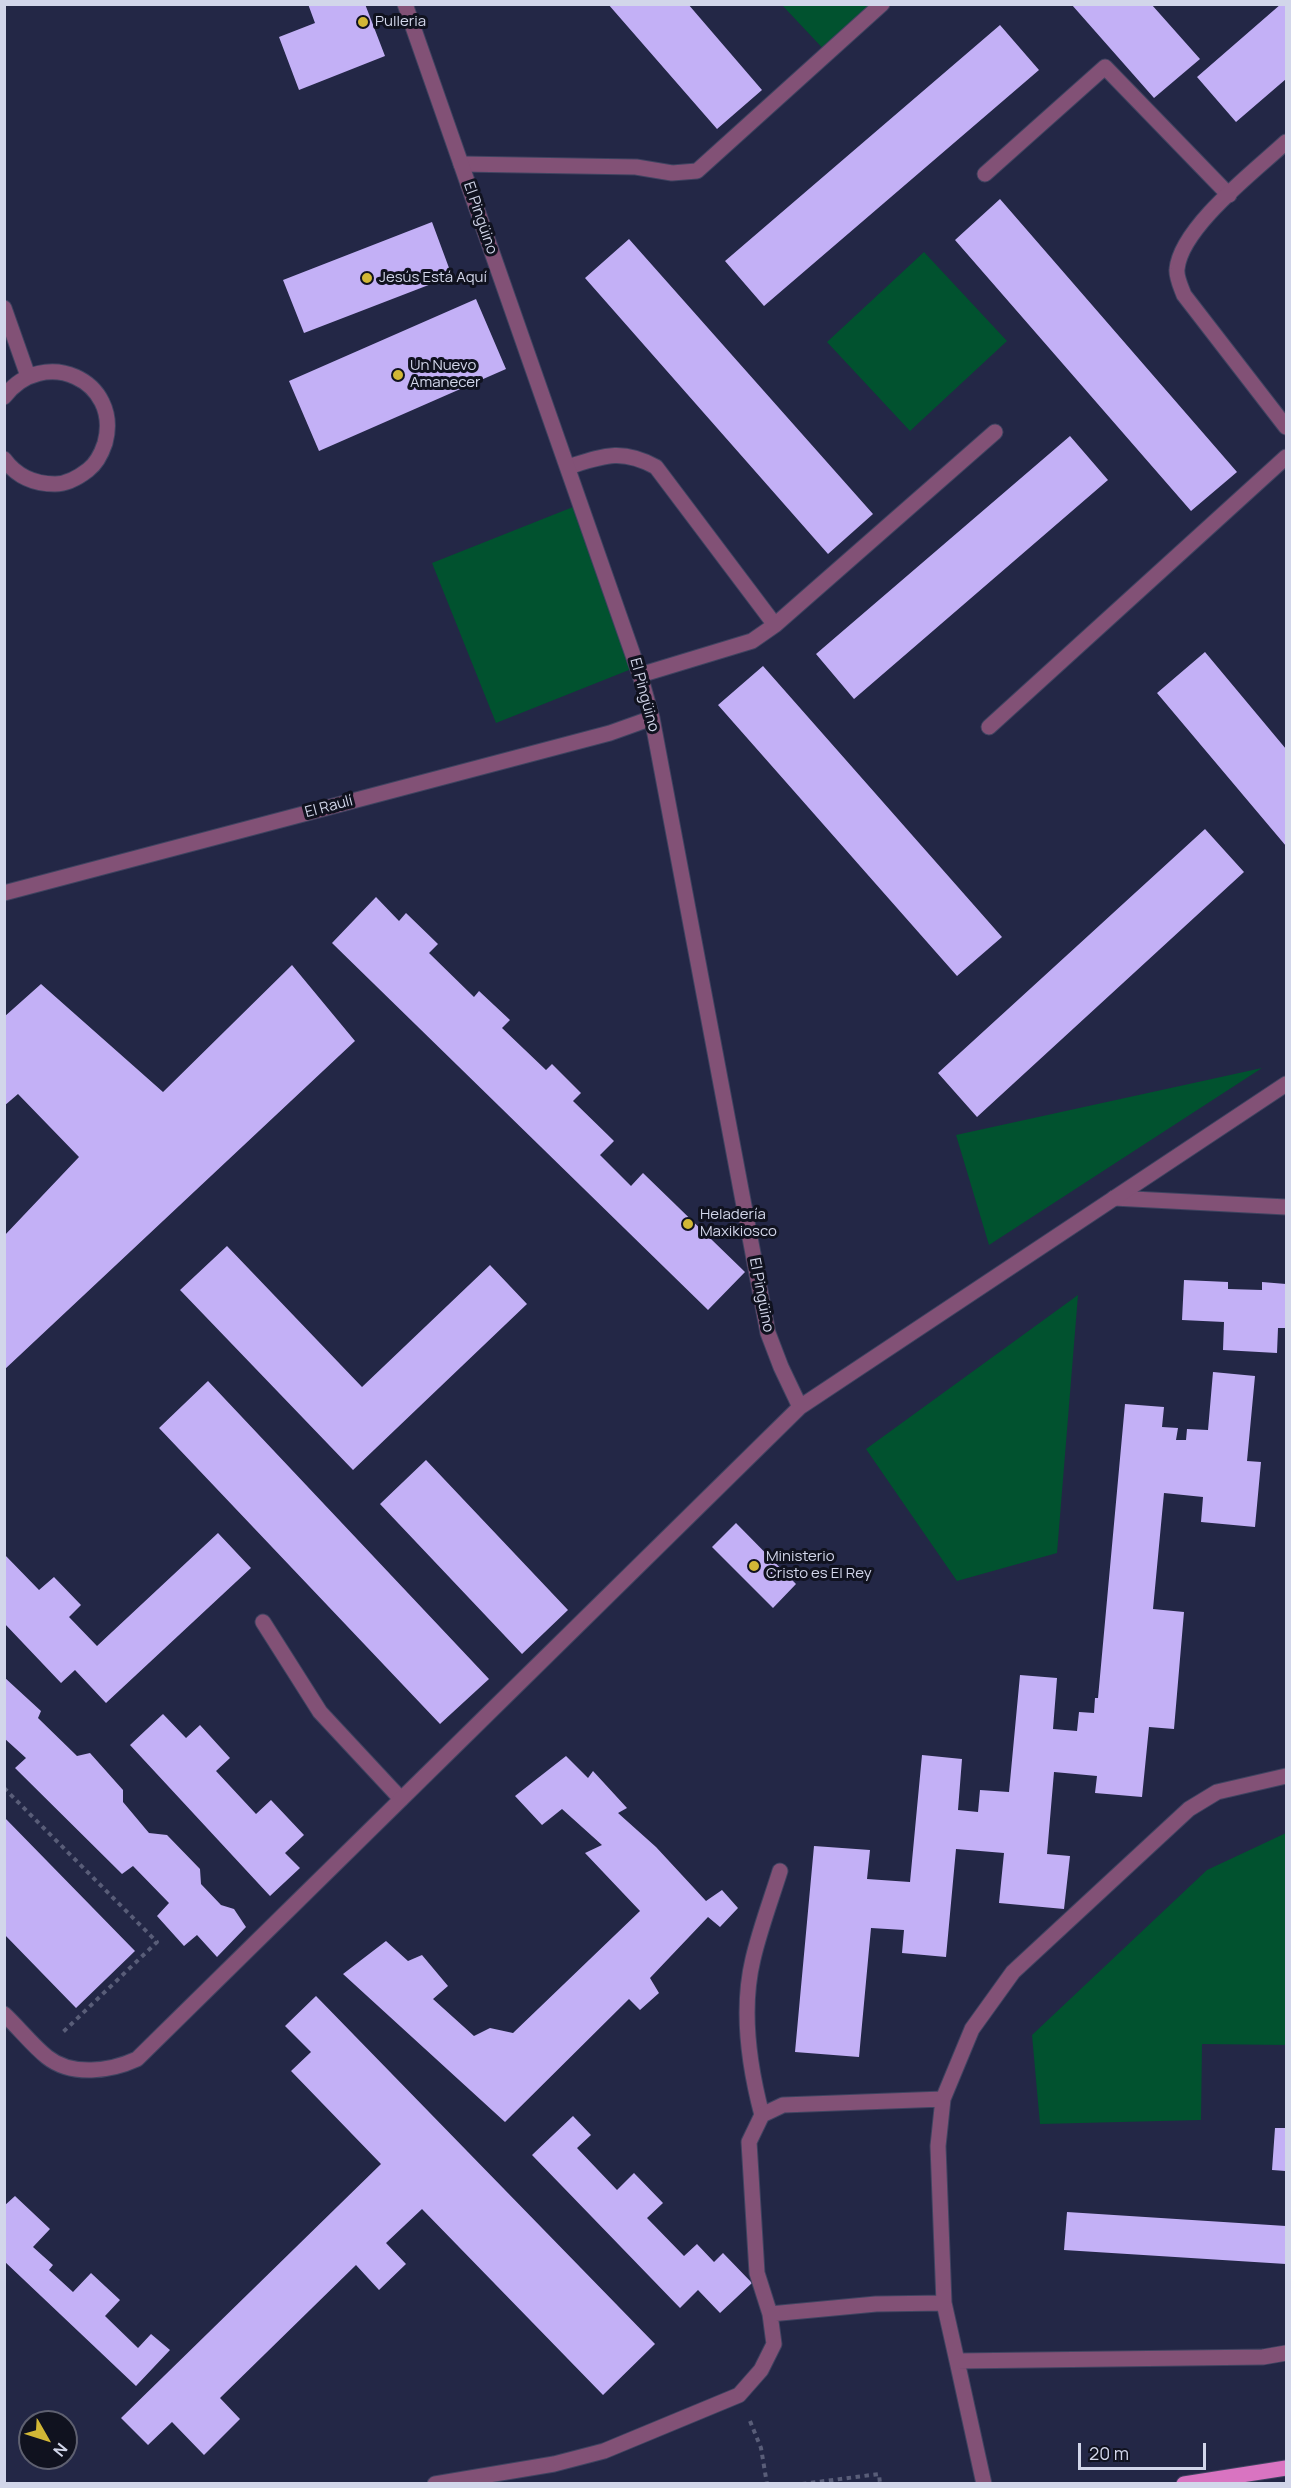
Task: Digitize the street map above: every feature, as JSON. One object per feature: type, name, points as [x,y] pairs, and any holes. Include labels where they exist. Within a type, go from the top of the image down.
[{"type":"main road","points":[[1184,2484],[1287,2468]]},
{"type":"street","name":"El Pingüino","points":[[405,4],[640,675],[652,718],[768,1333],[800,1407]]},
{"type":"street","points":[[461,164],[636,167],[672,173],[697,171],[882,4]]},
{"type":"street","points":[[985,174],[1105,67],[1229,195]]},
{"type":"street","points":[[1287,141],[1200,222],[1183,246],[1177,270],[1184,295],[1287,427]]},
{"type":"street","points":[[4,308],[28,376]]},
{"type":"street","points":[[4,397],[13,386],[28,376],[47,371],[66,372],[84,381],[98,395],[106,412],[108,432],[103,450],[92,467],[77,478],[59,484],[42,483],[24,478],[4,459]]},
{"type":"street","points":[[640,675],[752,640],[775,626],[995,432]]},
{"type":"street","points":[[567,467],[609,454],[642,459],[656,467],[775,626]]},
{"type":"street","points":[[989,727],[1287,457]]},
{"type":"street","name":"El Raulí","points":[[4,893],[610,734],[652,718]]},
{"type":"street","points":[[4,2014],[48,2058],[63,2066],[91,2070],[118,2068],[137,2060],[800,1407],[1287,1084]]},
{"type":"street","points":[[1114,1198],[1287,1207]]},
{"type":"street","points":[[263,1622],[320,1712],[401,1799]]},
{"type":"street","points":[[984,2484],[944,2303],[938,2146],[943,2099],[972,2029],[1014,1972],[1189,1809],[1217,1792],[1287,1776]]},
{"type":"street","points":[[762,2115],[756,2093],[747,2014],[753,1961],[780,1870]]},
{"type":"street","points":[[435,2484],[554,2464],[604,2451],[739,2395],[761,2370],[774,2344],[770,2314],[757,2272],[749,2142],[762,2115],[783,2105],[943,2099]]},
{"type":"street","points":[[770,2314],[876,2304],[944,2303]]},
{"type":"street","points":[[957,2361],[1263,2357],[1287,2353]]},
{"type":"path","points":[[4,1788],[157,1942],[42,2052]]},
{"type":"path","points":[[739,2395],[761,2448],[767,2484]]},
{"type":"path","points":[[802,2484],[879,2474],[880,2484]]},
{"type":"green space","points":[[782,5],[885,5],[830,56]]},
{"type":"green space","points":[[924,252],[1007,341],[910,431],[827,342]]},
{"type":"green space","points":[[573,507],[634,668],[496,723],[432,563]]},
{"type":"green space","points":[[1262,1068],[989,1245],[956,1135]]},
{"type":"green space","points":[[1078,1295],[1057,1553],[957,1581],[866,1449]]},
{"type":"green space","points":[[1286,1833],[1286,2045],[1202,2044],[1201,2120],[1040,2124],[1032,2035],[1207,1870]]},
{"type":"building","points":[[308,4],[365,4],[385,56],[299,90],[279,37],[315,23]]},
{"type":"building","points":[[608,4],[688,4],[762,90],[717,129]]},
{"type":"building","points":[[1281,4],[1286,4],[1286,79],[1236,122],[1197,77]]},
{"type":"building","points":[[1072,5],[1152,5],[1200,59],[1154,98]]},
{"type":"building","points":[[1000,25],[1039,70],[764,306],[725,261]]},
{"type":"building","points":[[1000,199],[1237,472],[1191,511],[955,240]]},
{"type":"building","name":"Jesús Está Aquí","points":[[432,222],[452,276],[304,333],[283,280]]},
{"type":"building","points":[[629,239],[873,514],[828,554],[585,278]]},
{"type":"building","name":"Un Nuevo Amanecer","points":[[476,299],[506,369],[319,451],[289,381]]},
{"type":"building","points":[[1070,436],[1108,480],[854,699],[816,654]]},
{"type":"building","points":[[1205,652],[1286,749],[1286,846],[1157,693]]},
{"type":"building","points":[[763,666],[1002,937],[957,976],[718,705]]},
{"type":"building","points":[[1205,829],[1244,872],[977,1117],[938,1073]]},
{"type":"building","points":[[376,897],[399,921],[406,913],[438,944],[429,953],[474,997],[479,991],[510,1020],[502,1028],[546,1070],[552,1064],[581,1093],[573,1101],[614,1141],[600,1155],[631,1186],[643,1173],[745,1272],[708,1310],[332,943]]},
{"type":"building","points":[[292,965],[355,1041],[4,1370],[4,1236],[79,1157],[18,1094],[4,1106],[4,1017],[41,984],[163,1092]]},
{"type":"building","points":[[227,1246],[362,1387],[490,1265],[527,1304],[353,1470],[180,1290]]},
{"type":"building","points":[[1184,1280],[1228,1282],[1228,1289],[1262,1290],[1262,1282],[1286,1284],[1286,1328],[1278,1328],[1277,1353],[1223,1350],[1224,1322],[1182,1320]]},
{"type":"building","points":[[1213,1372],[1255,1376],[1247,1461],[1261,1462],[1255,1527],[1201,1522],[1203,1497],[1164,1493],[1153,1609],[1184,1612],[1174,1729],[1149,1727],[1142,1797],[1095,1793],[1097,1776],[1054,1772],[1047,1854],[1070,1856],[1064,1909],[999,1903],[1004,1853],[956,1849],[946,1957],[902,1953],[904,1930],[871,1928],[859,2057],[795,2052],[814,1846],[870,1850],[867,1879],[910,1882],[922,1755],[962,1759],[958,1810],[978,1812],[980,1790],[1009,1792],[1020,1675],[1057,1678],[1053,1729],[1077,1731],[1079,1712],[1094,1713],[1095,1698],[1098,1698],[1125,1404],[1164,1407],[1162,1427],[1178,1428],[1176,1440],[1186,1440],[1187,1429],[1208,1430]]},
{"type":"building","points":[[208,1381],[489,1679],[440,1724],[159,1428]]},
{"type":"building","points":[[426,1460],[568,1610],[522,1654],[380,1504]]},
{"type":"building","name":"Ministerio Cristo es El Rey","points":[[736,1523],[796,1584],[773,1608],[712,1547]]},
{"type":"building","points":[[218,1533],[251,1568],[106,1703],[75,1670],[61,1683],[4,1623],[4,1554],[39,1590],[54,1577],[81,1605],[69,1617],[97,1646]]},
{"type":"building","points":[[4,1677],[41,1711],[38,1718],[77,1756],[90,1753],[123,1790],[123,1802],[149,1833],[167,1835],[200,1869],[201,1884],[221,1905],[234,1909],[246,1927],[217,1957],[197,1935],[184,1946],[157,1916],[169,1903],[133,1866],[122,1874],[15,1768],[26,1758],[4,1738]]},
{"type":"building","points":[[163,1714],[186,1738],[200,1725],[230,1758],[216,1771],[256,1814],[271,1800],[304,1835],[285,1853],[300,1868],[270,1896],[130,1745]]},
{"type":"building","points":[[566,1756],[588,1778],[593,1771],[627,1808],[618,1813],[656,1847],[706,1901],[722,1890],[738,1908],[720,1927],[708,1917],[650,1978],[659,1993],[640,2010],[629,1999],[505,2122],[343,1974],[386,1941],[408,1961],[422,1955],[448,1986],[433,1999],[474,2036],[490,2028],[513,2033],[640,1911],[585,1853],[602,1845],[562,1809],[542,1825],[515,1796]]},
{"type":"building","points":[[4,1817],[135,1951],[76,2008],[4,1934]]},
{"type":"building","points":[[316,1996],[655,2344],[603,2395],[422,2209],[386,2243],[406,2264],[379,2290],[356,2265],[220,2398],[240,2419],[204,2455],[172,2422],[148,2445],[121,2418],[381,2164],[291,2071],[311,2052],[285,2026]]},
{"type":"building","points":[[573,2116],[591,2135],[577,2148],[617,2190],[634,2173],[663,2203],[647,2218],[684,2256],[697,2244],[714,2262],[723,2253],[752,2283],[720,2313],[698,2290],[680,2308],[532,2155]]},
{"type":"building","points":[[1275,2128],[1286,2128],[1286,2171],[1272,2170]]},
{"type":"building","points":[[15,2196],[50,2229],[33,2247],[53,2265],[49,2270],[73,2292],[91,2273],[120,2300],[105,2316],[138,2348],[151,2334],[170,2350],[136,2386],[4,2261],[4,2206]]},
{"type":"building","points":[[1067,2212],[1286,2226],[1286,2264],[1064,2250]]},
{"type":"place","name":"Pulleria","points":[[363,22]]},
{"type":"place","name":"Jesús Está Aquí","points":[[367,278]]},
{"type":"place","name":"Un Nuevo Amanecer","points":[[398,375]]},
{"type":"place","name":"Heladería Maxikiosco","points":[[688,1224]]},
{"type":"place","name":"Ministerio Cristo es El Rey","points":[[754,1566]]}]
